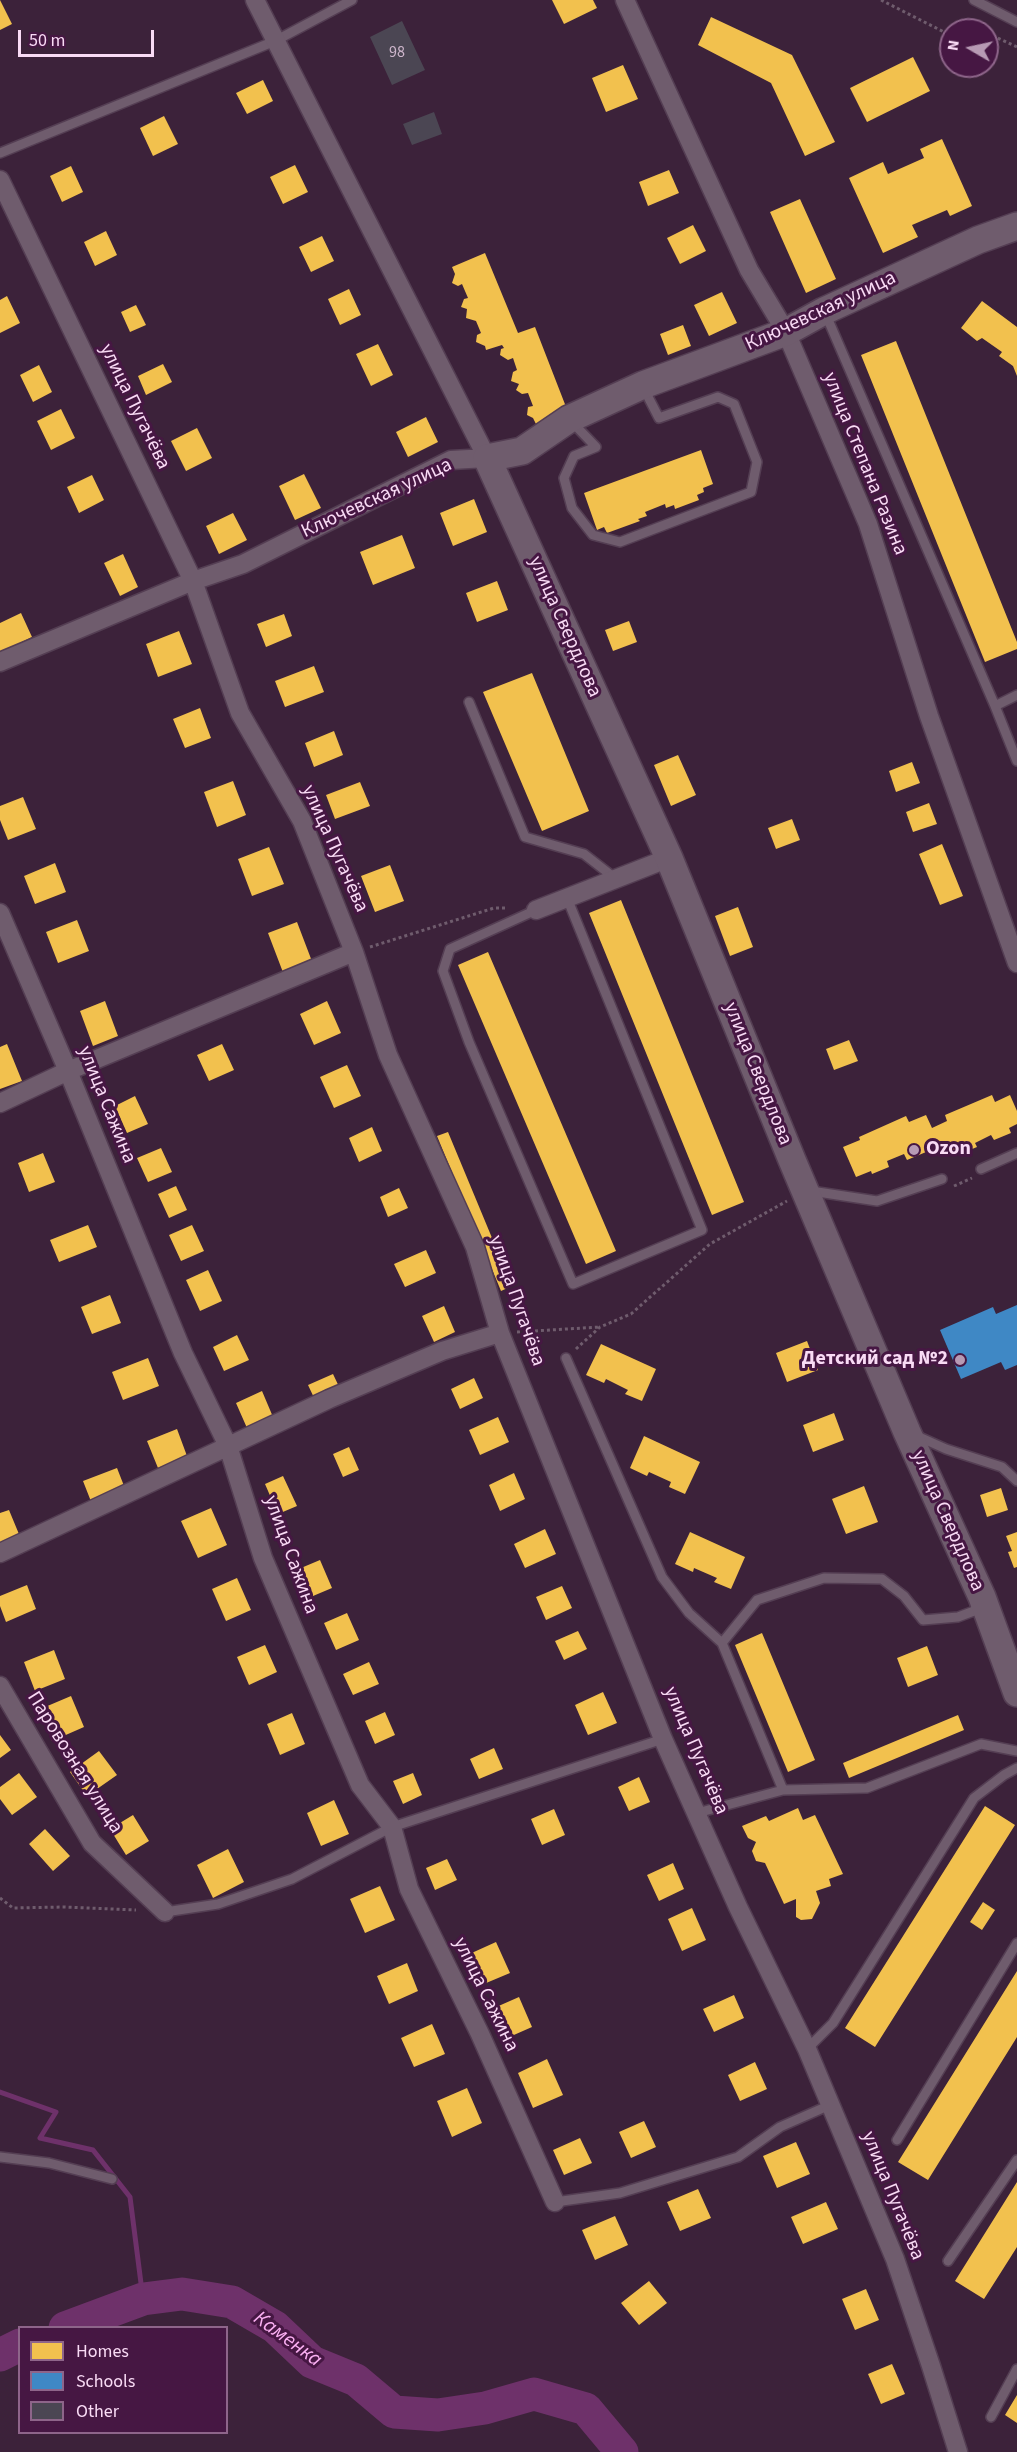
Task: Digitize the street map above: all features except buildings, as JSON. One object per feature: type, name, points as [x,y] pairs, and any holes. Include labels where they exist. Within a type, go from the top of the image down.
[{"type":"street","points":[[255,0],[487,458]]},
{"type":"street","name":"улица Степана Разина","points":[[625,0],[749,270],[786,332],[868,525],[929,716],[1017,963]]},
{"type":"street","name":"улица Пугачёва","points":[[0,180],[193,581],[240,713],[302,821],[354,952],[388,1055],[475,1247],[500,1333],[663,1739],[738,1907],[807,2049],[895,2259],[932,2366],[958,2452]]},
{"type":"street","name":"Ключевская улица","points":[[0,662],[193,581],[243,564],[451,459],[487,458],[522,451],[569,419],[643,385],[786,332],[824,311],[978,240],[1017,226]]},
{"type":"street","name":"улица Свердлова","points":[[487,458],[669,858],[907,1432],[982,1597],[1017,1693]]},
{"type":"street","points":[[537,910],[669,858]]},
{"type":"street","name":"улица Сажина","points":[[0,913],[68,1071],[183,1353],[228,1446],[263,1558],[360,1785],[392,1827],[409,1889],[480,2034],[555,2202]]},
{"type":"street","points":[[0,1103],[68,1071],[354,952]]},
{"type":"street","points":[[0,1553],[328,1399],[442,1351],[500,1333]]},
{"type":"street","name":"Паровозная улица","points":[[0,1686],[92,1843],[165,1912]]},
{"type":"lane","points":[[0,153],[275,41],[352,0]]},
{"type":"lane","points":[[974,0],[1017,22]]},
{"type":"lane","points":[[824,311],[1017,761]]},
{"type":"lane","points":[[569,419],[596,447],[574,456],[564,477],[572,508],[593,535],[620,542],[751,492],[757,462],[734,404],[718,397],[659,417],[643,385]]},
{"type":"lane","points":[[995,706],[1017,695]]},
{"type":"lane","points":[[469,702],[525,837],[584,854],[616,879]]},
{"type":"lane","points":[[537,910],[450,949],[442,971],[469,1042],[573,1284],[702,1230],[567,898]]},
{"type":"lane","points":[[981,1169],[1017,1153]]},
{"type":"lane","points":[[805,1190],[877,1201],[943,1184]]},
{"type":"lane","points":[[566,1358],[662,1577],[689,1613],[722,1643],[783,1790]]},
{"type":"lane","points":[[907,1432],[946,1449],[1002,1467],[1017,1481]]},
{"type":"lane","points":[[722,1643],[757,1600],[824,1578],[882,1580],[904,1596],[923,1620],[958,1617],[974,1611],[982,1597]]},
{"type":"lane","points":[[165,1912],[218,1904],[292,1879],[392,1827],[663,1739]]},
{"type":"lane","points":[[697,1813],[783,1790],[867,1788],[981,1744],[1017,1751]]},
{"type":"lane","points":[[807,2049],[833,2023],[974,1798],[1017,1768]]},
{"type":"lane","points":[[897,2140],[1017,1943]]},
{"type":"lane","points":[[555,2202],[620,2193],[738,2157],[780,2127],[830,2105]]},
{"type":"lane","points":[[0,2157],[49,2163],[112,2179]]},
{"type":"lane","points":[[948,2261],[1017,2160]]},
{"type":"lane","points":[[990,2417],[1017,2369]]},
{"type":"path","points":[[881,0],[939,29]]},
{"type":"path","points":[[999,39],[1017,47]]},
{"type":"path","points":[[354,952],[494,908],[537,910]]},
{"type":"path","points":[[943,1184],[970,1180]]},
{"type":"path","points":[[500,1333],[600,1327],[631,1314],[710,1244],[805,1190]]},
{"type":"path","points":[[566,1358],[600,1327]]},
{"type":"path","points":[[0,1898],[13,1908],[63,1907],[165,1912]]},
{"type":"waterway","points":[[0,2092],[56,2112],[40,2138],[93,2150],[130,2197],[143,2299]]},
{"type":"waterway","name":"Каменка","points":[[70,2326],[143,2299],[182,2294],[232,2302],[275,2327],[312,2362],[356,2380],[394,2412],[438,2415],[485,2408],[534,2394],[586,2409],[622,2452]]},
{"type":"waterway","name":"Каменка","points":[[0,2355],[18,2346]]},
{"type":"place","name":"Ozon","points":[[914,1150]]},
{"type":"place","name":"Детский сад №2","points":[[960,1360]]}]
